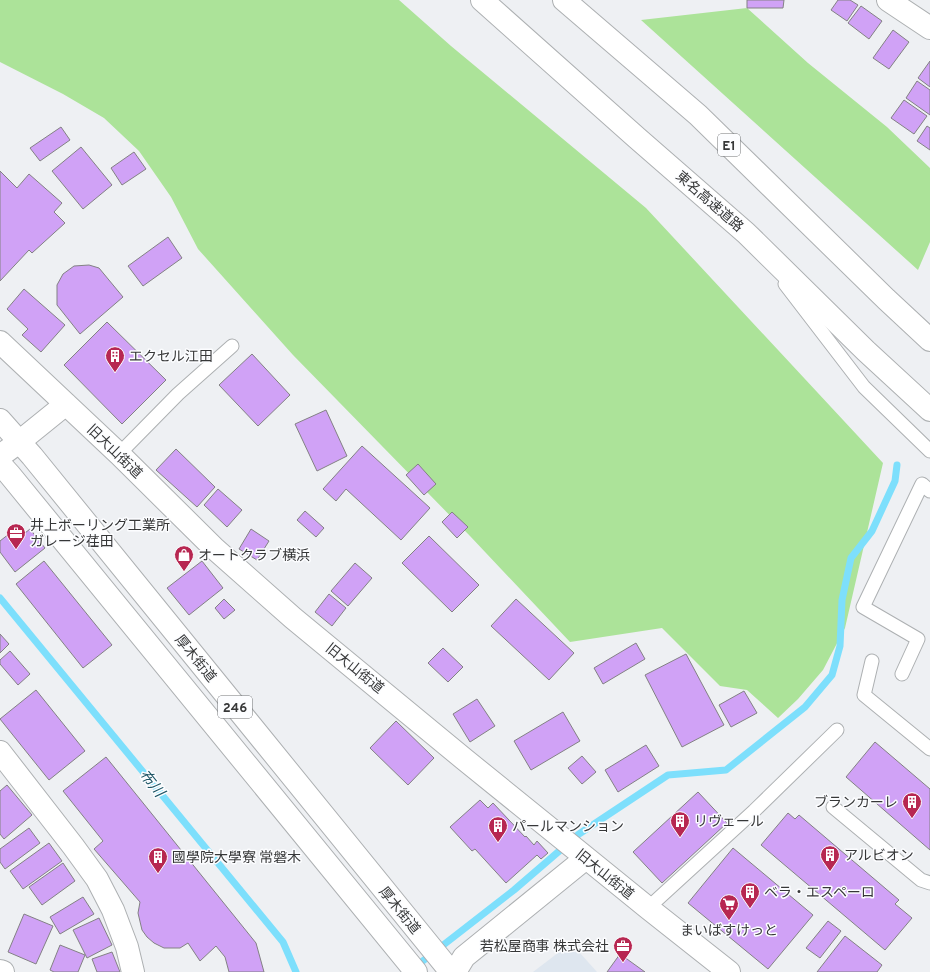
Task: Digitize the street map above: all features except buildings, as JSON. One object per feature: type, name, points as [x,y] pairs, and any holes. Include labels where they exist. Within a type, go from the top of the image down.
[{"type":"main road","name":"東名高速道路","points":[[482,0],[746,233],[866,351],[930,410]]},
{"type":"main road","name":"E1","points":[[564,0],[698,114],[886,299],[930,340]]},
{"type":"main road","points":[[888,0],[930,28]]},
{"type":"main road","name":"旧大山街道","points":[[0,342],[119,454],[215,549],[294,618],[576,850],[730,972]]},
{"type":"main road","points":[[0,456],[66,404]]},
{"type":"main road","name":"厚木街道","points":[[0,420],[42,468],[451,972]]},
{"type":"main road","name":"厚木街道","points":[[0,464],[416,972]]},
{"type":"main road","points":[[0,752],[73,846],[96,879],[113,910],[127,946],[134,972]]},
{"type":"main road","points":[[455,972],[464,957],[576,850]]},
{"type":"lane","points":[[746,233],[864,387],[930,451]]},
{"type":"lane","points":[[886,299],[930,331]]},
{"type":"lane","points":[[119,454],[178,394],[232,346]]},
{"type":"lane","points":[[902,674],[918,639],[863,607],[922,484],[930,491]]},
{"type":"lane","points":[[872,661],[864,696],[930,749]]},
{"type":"lane","points":[[648,908],[754,811],[837,730]]},
{"type":"lane","points":[[833,807],[921,880],[930,883]]},
{"type":"shaded area","points":[[571,943],[597,972],[533,972]]},
{"type":"green space","points":[[0,0],[399,0],[451,46],[646,208],[883,463],[845,628],[823,670],[798,699],[778,718],[747,690],[720,686],[662,628],[570,642],[470,536],[293,355],[198,249],[171,197],[139,151],[104,118],[63,94],[0,62]]},
{"type":"green space","points":[[747,8],[808,63],[887,127],[930,168],[930,242],[918,270],[641,20]]},
{"type":"waterway","points":[[415,967],[514,890],[579,834],[668,775],[726,770],[805,707],[832,675],[840,646],[842,600],[851,558],[872,531],[895,481],[897,465]]},
{"type":"waterway","name":"布川","points":[[0,598],[283,942],[296,972]]},
{"type":"place","name":"エクセル江田","points":[[115,373]]},
{"type":"place","name":"井上ボーリング工業所 ガレージ荏田","points":[[16,550]]},
{"type":"place","name":"オートクラブ横浜","points":[[184,572]]},
{"type":"place","name":"ブランカーレ","points":[[912,819]]},
{"type":"place","name":"リヴェール","points":[[680,838]]},
{"type":"place","name":"パールマンション","points":[[498,843]]},
{"type":"place","name":"アルビオン","points":[[830,872]]},
{"type":"place","name":"國學院大學寮 常磐木","points":[[158,874]]},
{"type":"place","name":"ベラ・エスペーロ","points":[[750,909]]},
{"type":"place","name":"まいばすけっと","points":[[729,921]]},
{"type":"place","name":"若松屋商事 株式会社","points":[[623,963]]}]
